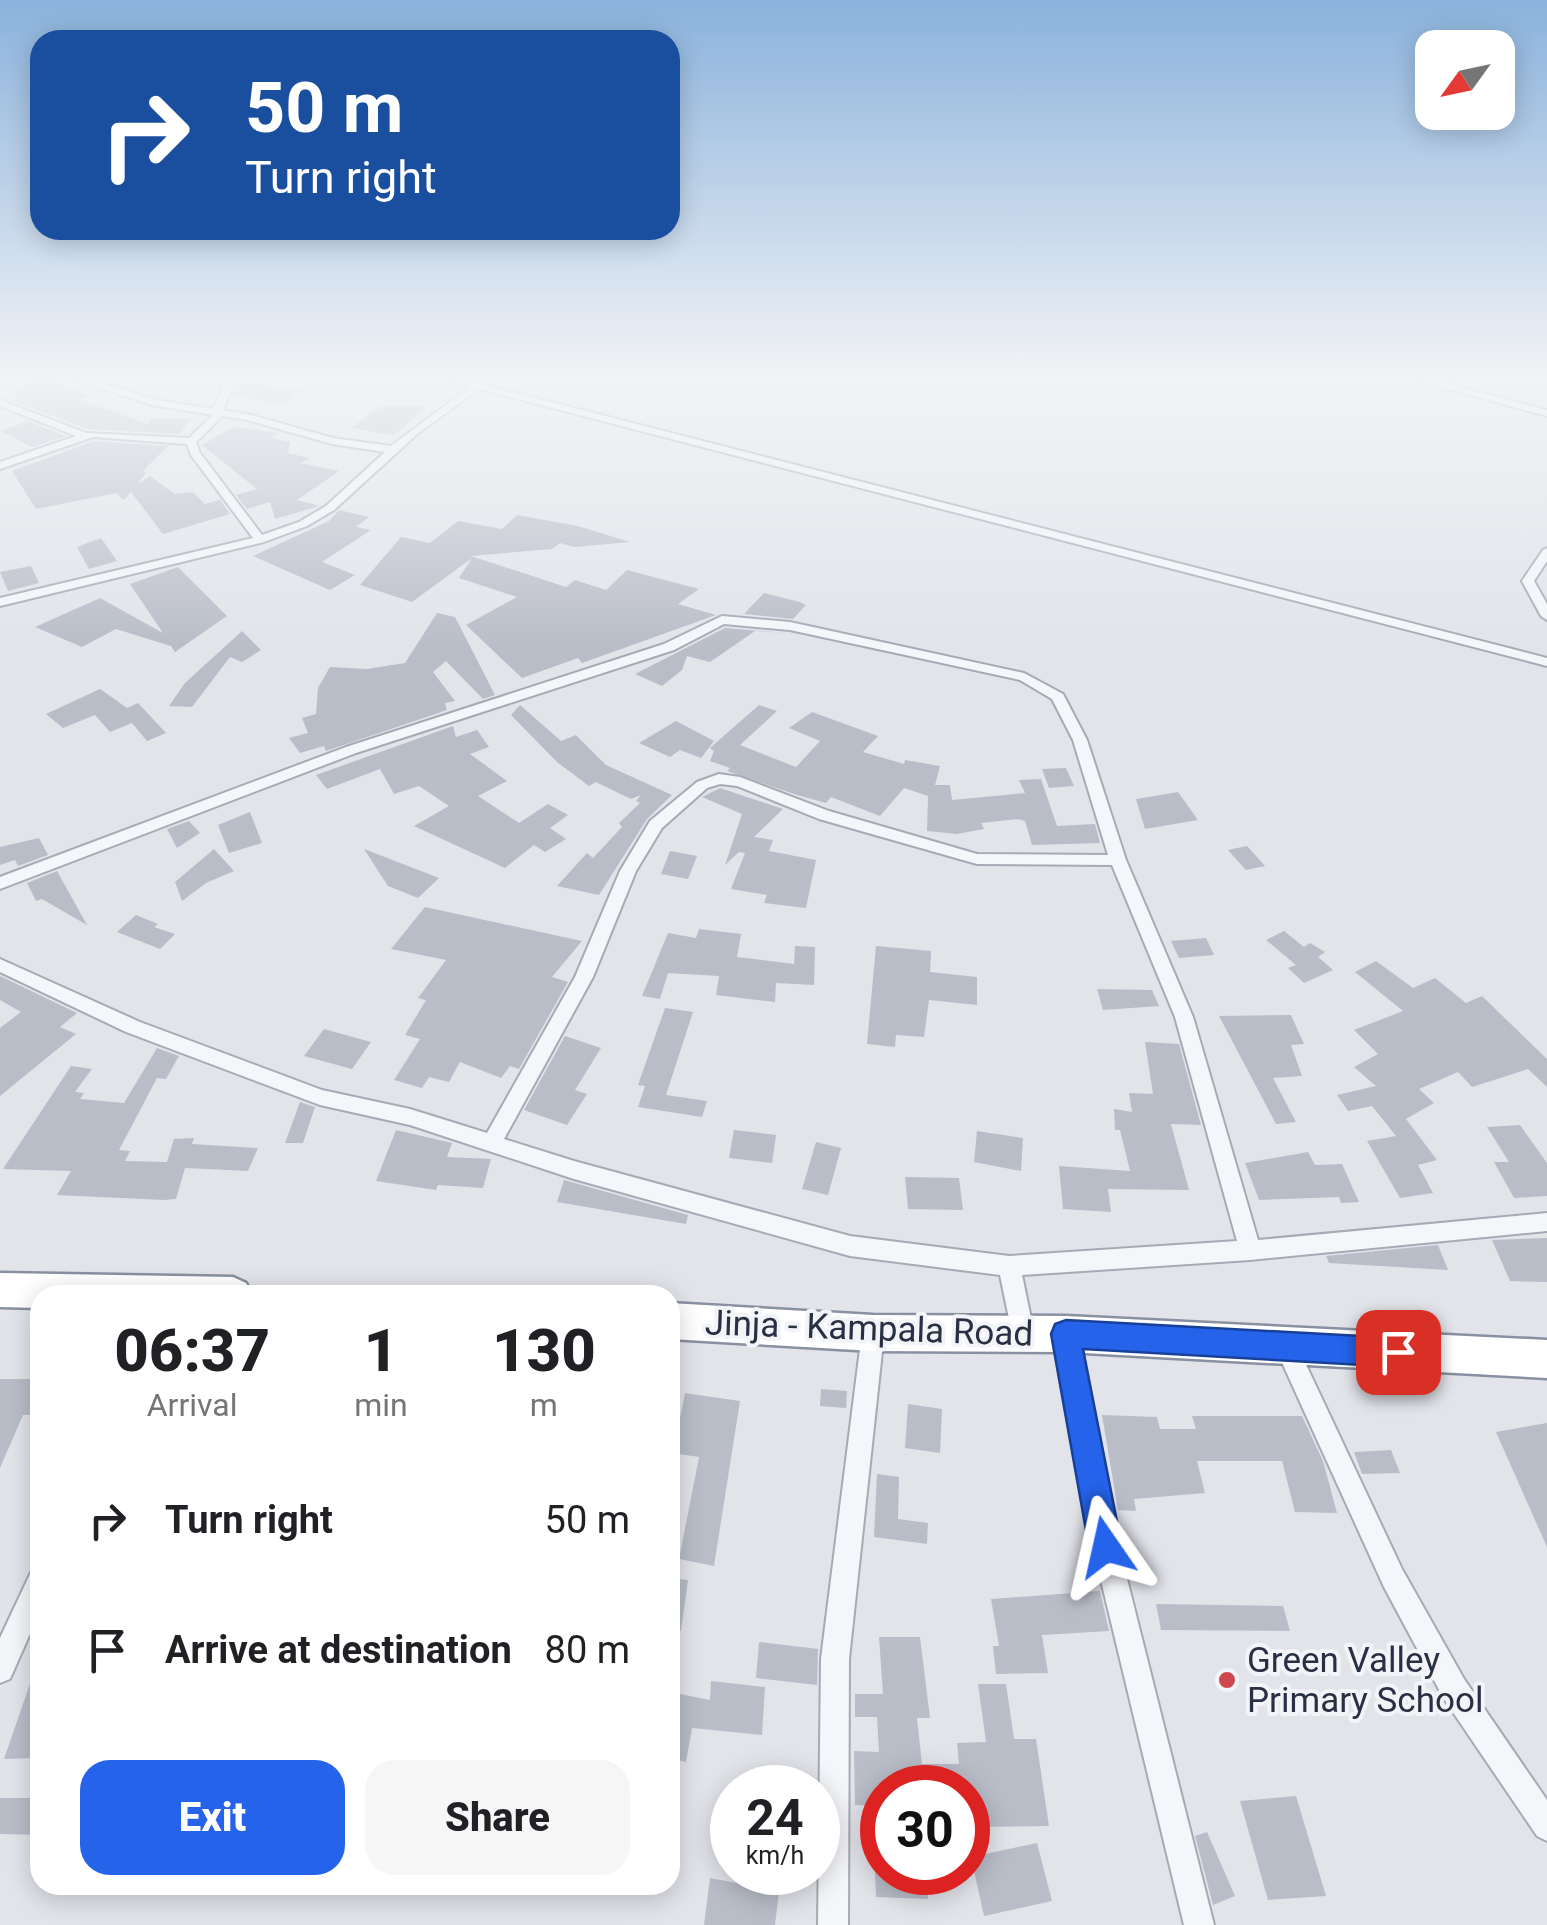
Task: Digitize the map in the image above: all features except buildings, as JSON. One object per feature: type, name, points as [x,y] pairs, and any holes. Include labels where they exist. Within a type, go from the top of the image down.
[{"type":"highway","points":[[0,1290],[30,1291]]},
{"type":"highway","name":"Jinja - Kampala Road","points":[[680,1322],[873,1333],[1066,1334],[1547,1360]]},
{"type":"street","points":[[207,469],[260,540]]},
{"type":"street","points":[[0,602],[260,540],[303,524],[330,508],[373,469]]},
{"type":"street","points":[[812,469],[1547,662]]},
{"type":"street","points":[[1547,552],[1528,581],[1547,616]]},
{"type":"street","points":[[0,883],[350,750],[598,673],[669,647],[722,620],[739,618],[875,642],[1043,685],[1058,697],[1080,740],[1118,860],[1184,1018],[1250,1250]]},
{"type":"street","points":[[492,1143],[584,978],[628,871],[656,826],[702,784],[719,778],[740,782],[824,815],[977,859],[1118,860]]},
{"type":"street","points":[[0,965],[133,1027],[249,1068],[280,1084],[850,1246],[1009,1266],[1250,1250],[1547,1222]]},
{"type":"street","points":[[1009,1266],[1023,1333]]},
{"type":"street","points":[[832,1925],[836,1660],[873,1333]]},
{"type":"street","points":[[1066,1334],[1106,1547],[1199,1925]]},
{"type":"street","points":[[1286,1347],[1419,1626],[1454,1689],[1547,1826]]},
{"type":"street","points":[[0,1669],[30,1603]]},
{"type":"place","name":"Green Valley Primary School","points":[[1227,1680]]},
{"type":"route","points":[[1106,1547],[1066,1334],[1398,1352]]}]
